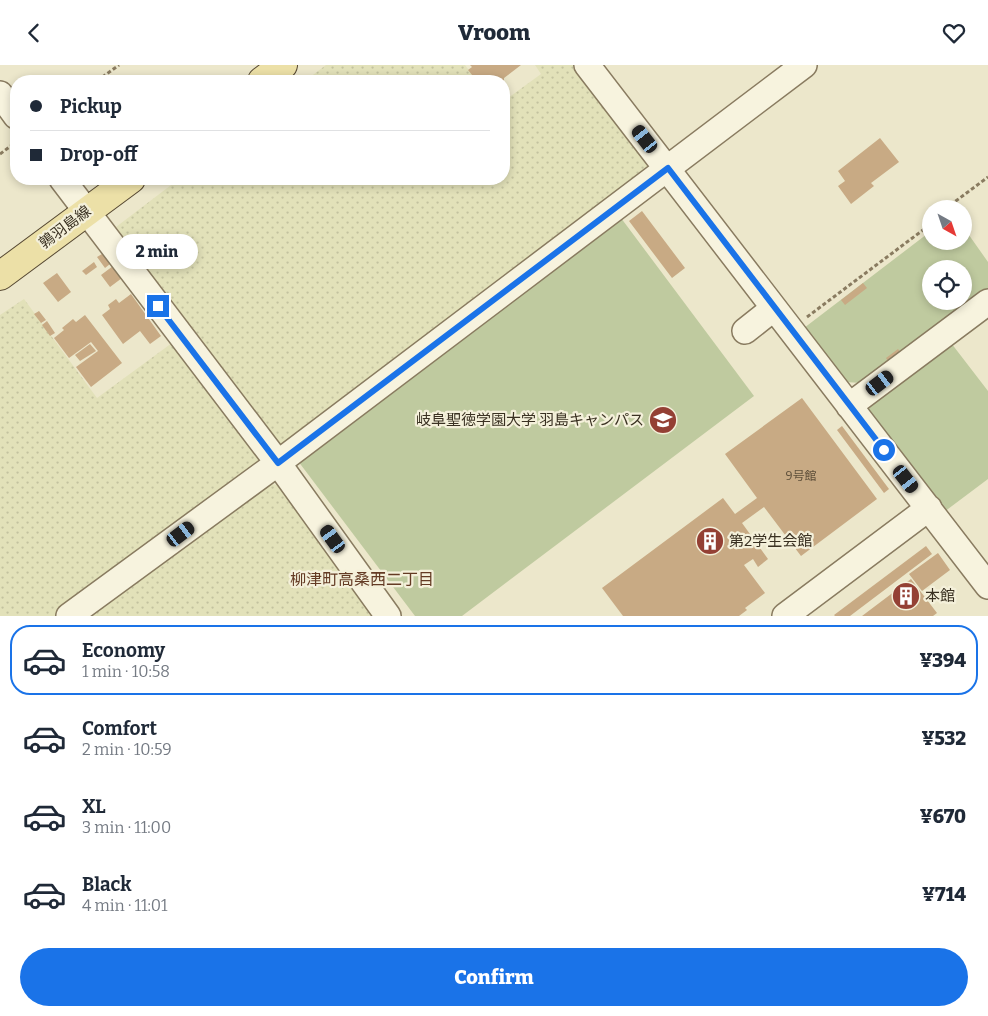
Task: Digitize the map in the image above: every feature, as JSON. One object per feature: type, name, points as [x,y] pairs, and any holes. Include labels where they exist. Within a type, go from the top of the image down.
[{"type":"main road","points":[[270,75],[283,65]]},
{"type":"main road","name":"鶉羽島線","points":[[0,276],[123,185]]},
{"type":"street","points":[[587,65],[988,586]]},
{"type":"street","points":[[69,616],[278,463],[804,65]]},
{"type":"street","points":[[0,94],[10,108]]},
{"type":"street","points":[[66,185],[278,463],[388,616]]},
{"type":"street","points":[[849,406],[988,303]]},
{"type":"street","points":[[745,331],[774,308]]},
{"type":"street","points":[[785,616],[929,508]]},
{"type":"path","points":[[105,75],[119,65]]},
{"type":"path","points":[[957,200],[988,177]]},
{"type":"path","points":[[791,329],[922,231]]},
{"type":"green space","points":[[326,65],[465,65],[472,75],[313,75]]},
{"type":"green space","points":[[535,65],[577,65],[656,169],[61,616],[0,616],[0,315],[24,299],[97,398],[191,329],[116,227],[171,185],[510,185],[510,97],[541,74]]},
{"type":"green space","points":[[621,218],[754,396],[462,616],[415,616],[298,461]]},
{"type":"green space","points":[[922,238],[922,250],[972,250],[972,239],[988,262],[988,288],[972,300],[972,260],[922,260],[922,310],[959,310],[862,383],[845,382],[804,328]]},
{"type":"green space","points":[[948,339],[988,391],[988,479],[944,512],[863,403]]},
{"type":"green space","points":[[262,483],[278,485],[380,616],[84,616]]},
{"type":"building","points":[[470,65],[521,65],[508,75],[472,75],[468,70],[472,67]]},
{"type":"building","points":[[880,138],[899,162],[871,183],[874,186],[851,204],[838,186],[845,181],[838,171]]},
{"type":"building","points":[[642,211],[685,268],[672,278],[629,221]]},
{"type":"building","points":[[102,254],[110,264],[105,268],[97,257]]},
{"type":"building","points":[[94,262],[97,267],[86,275],[82,271]]},
{"type":"building","points":[[113,266],[122,278],[110,287],[101,275]]},
{"type":"building","points":[[57,273],[71,292],[58,302],[43,283]]},
{"type":"building","points":[[863,283],[867,288],[845,305],[841,300]]},
{"type":"building","points":[[131,294],[161,336],[150,344],[140,331],[123,344],[102,315],[110,309],[108,305],[116,299],[119,303]]},
{"type":"building","points":[[39,311],[46,320],[41,323],[34,314]]},
{"type":"building","points":[[85,315],[122,363],[91,387],[76,367],[98,351],[91,342],[69,358],[54,338],[73,319],[76,322]]},
{"type":"building","points":[[47,321],[55,333],[50,336],[42,325]]},
{"type":"building","points":[[90,344],[96,351],[80,361],[75,355]]},
{"type":"building","points":[[898,349],[902,354],[889,363],[886,358]]},
{"type":"building","points":[[802,398],[877,499],[801,556],[764,507],[742,523],[768,559],[758,567],[753,559],[744,565],[765,593],[745,608],[747,610],[739,616],[623,616],[602,588],[723,498],[735,514],[757,498],[725,454]]},
{"type":"building","points":[[842,426],[889,489],[884,493],[837,430]]},
{"type":"building","points":[[926,546],[932,554],[850,616],[834,615]]},
{"type":"building","points":[[938,553],[950,570],[922,591],[909,574]]},
{"type":"building","name":"本館","points":[[911,579],[937,613],[933,616],[862,616]]},
{"type":"place","name":"岐阜聖徳学園大学 羽島キャンパス","points":[[663,420]]},
{"type":"place","name":"第2学生会館","points":[[710,541]]},
{"type":"place","name":"本館","points":[[906,596]]},
{"type":"district","name":"柳津町高桑西二丁目","points":[[362,579]]},
{"type":"route","points":[[158,306],[278,463],[668,168],[884,450]]}]
